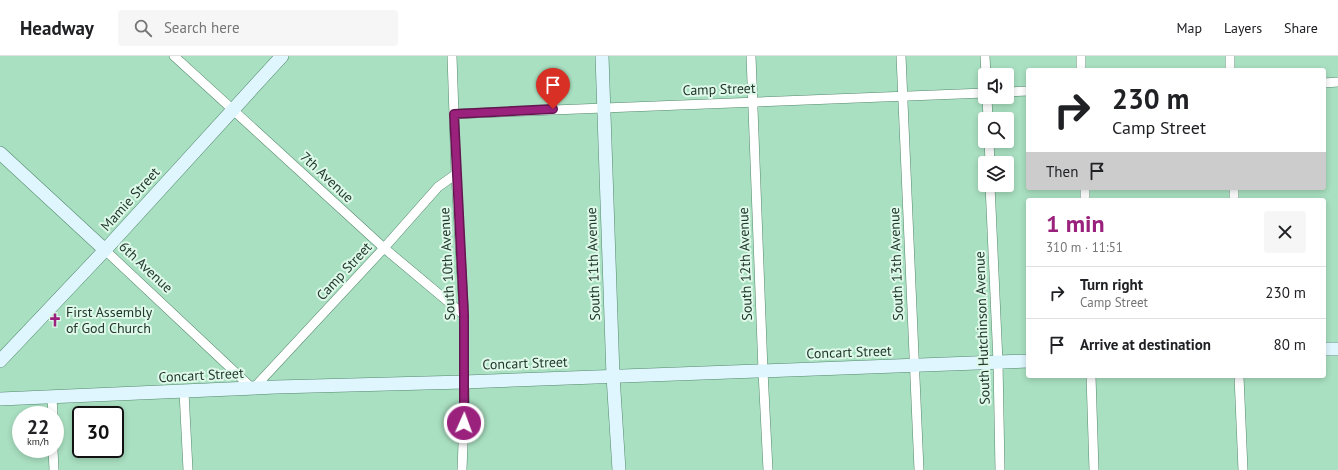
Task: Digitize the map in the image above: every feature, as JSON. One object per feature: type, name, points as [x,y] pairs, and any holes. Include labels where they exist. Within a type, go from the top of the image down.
[{"type":"street","name":"7th Avenue","points":[[174,56],[384,248],[464,315]]},
{"type":"street","name":"Mamie Street","points":[[0,361],[105,250],[282,56]]},
{"type":"street","name":"South 10th Avenue","points":[[452,56],[456,174],[464,315],[462,470]]},
{"type":"street","name":"South 11th Avenue","points":[[602,56],[613,376],[619,470]]},
{"type":"street","name":"South 12th Avenue","points":[[751,56],[768,470]]},
{"type":"street","name":"South 13th Avenue","points":[[901,56],[920,470]]},
{"type":"street","points":[[985,56],[986,68]]},
{"type":"street","points":[[1081,56],[1081,68]]},
{"type":"street","points":[[1230,56],[1230,68]]},
{"type":"street","points":[[1326,83],[1338,82]]},
{"type":"street","points":[[1014,92],[1026,91]]},
{"type":"street","name":"Camp Street","points":[[454,114],[978,93]]},
{"type":"street","name":"6th Avenue","points":[[0,153],[253,388]]},
{"type":"street","name":"Camp Street","points":[[253,388],[384,248],[438,187],[456,174]]},
{"type":"street","name":"South Hutchinson Avenue","points":[[990,192],[998,362],[1000,470]]},
{"type":"street","points":[[1326,350],[1338,349]]},
{"type":"street","name":"Concart Street","points":[[0,400],[253,388],[464,382],[1026,361]]},
{"type":"street","points":[[1091,378],[1094,470]]},
{"type":"street","points":[[1239,378],[1242,470]]},
{"type":"street","points":[[184,392],[188,470]]},
{"type":"street","points":[[52,398],[52,406]]},
{"type":"street","points":[[53,458],[54,470]]},
{"type":"place","name":"First Assembly of God Church","points":[[55,320]]},
{"type":"route","points":[[464,423],[464,315],[454,114],[553,109]]}]
